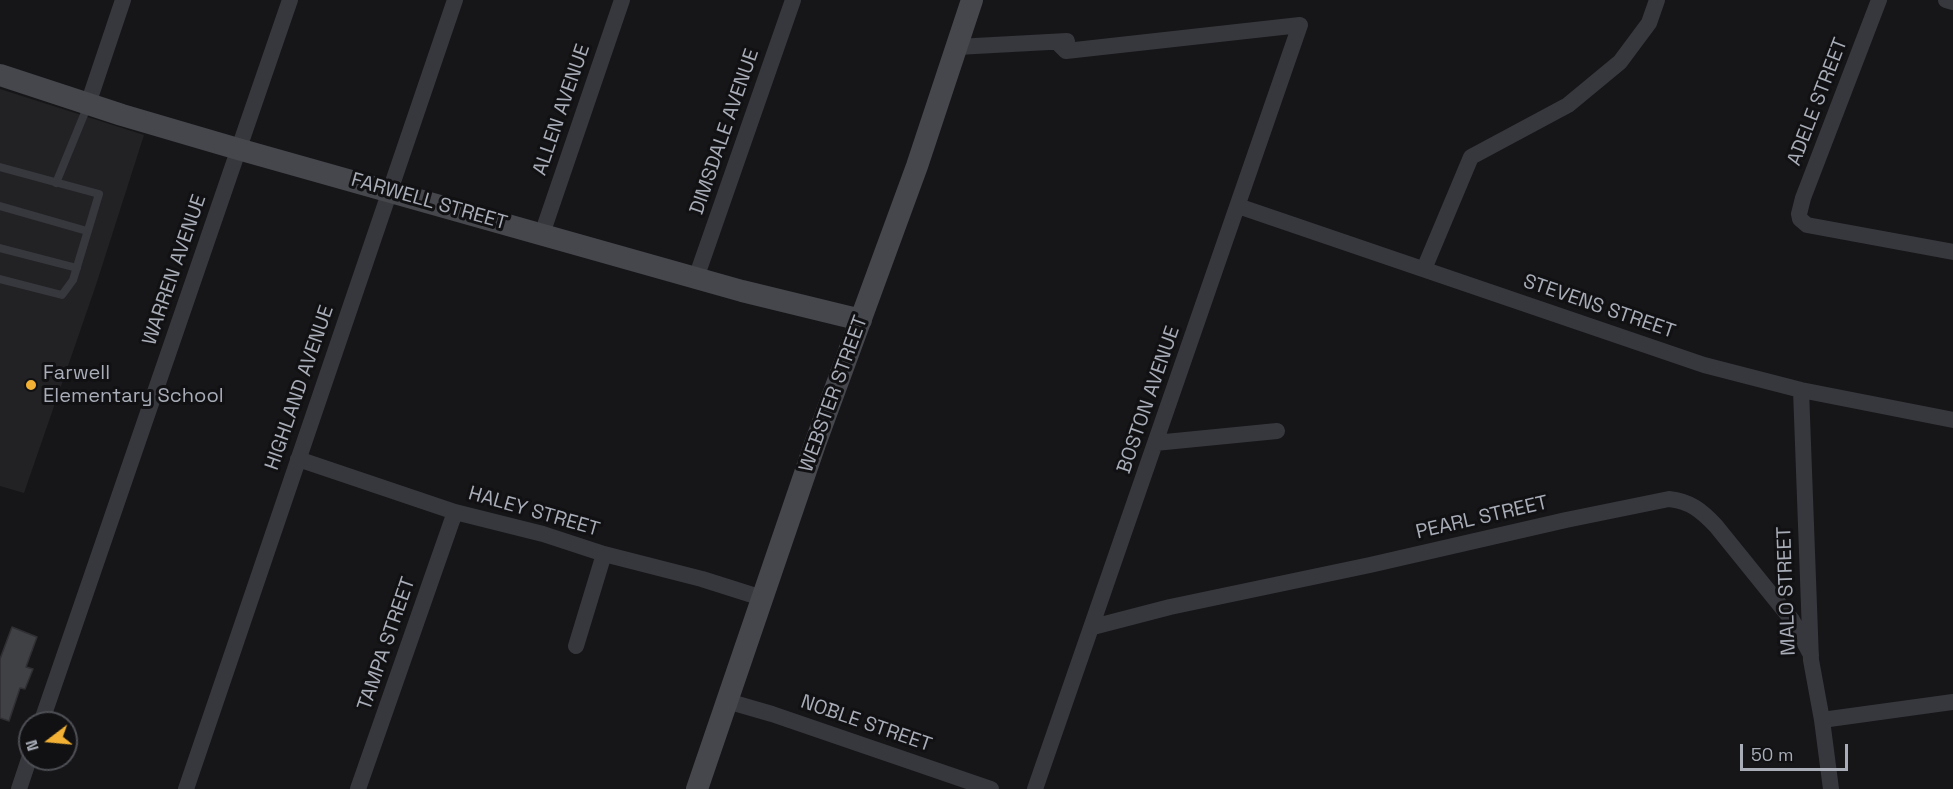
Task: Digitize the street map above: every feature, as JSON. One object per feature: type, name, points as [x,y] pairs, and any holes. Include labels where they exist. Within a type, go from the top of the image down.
[{"type":"main road","name":"WEBSTER STREET","points":[[697,789],[972,0]]},
{"type":"main road","name":"FARWELL STREET","points":[[0,75],[88,104],[238,148],[696,278],[861,320]]},
{"type":"street","points":[[88,104],[123,0]]},
{"type":"street","name":"WARREN AVENUE","points":[[45,711],[290,0]]},
{"type":"street","name":"HIGHLAND AVENUE","points":[[186,789],[455,0]]},
{"type":"street","name":"ALLEN AVENUE","points":[[542,234],[622,0]]},
{"type":"street","name":"DIMSDALE AVENUE","points":[[696,278],[793,0]]},
{"type":"street","points":[[1424,269],[1471,157],[1568,105],[1620,62],[1649,23],[1656,0]]},
{"type":"street","name":"ADELE STREET","points":[[1879,0],[1803,198],[1800,219],[1807,225],[1953,252]]},
{"type":"street","points":[[1946,0],[1953,2]]},
{"type":"street","name":"BOSTON AVENUE","points":[[1035,789],[1300,25],[1066,51],[1057,42]]},
{"type":"street","points":[[957,47],[1082,40]]},
{"type":"street","name":"STEVENS STREET","points":[[1238,206],[1704,365],[1801,390],[1953,420]]},
{"type":"street","name":"MALO STREET","points":[[1801,390],[1811,656],[1831,789]]},
{"type":"street","points":[[1155,443],[1277,431]]},
{"type":"street","name":"HALEY STREET","points":[[298,459],[455,512],[543,534],[604,554],[702,579],[762,598]]},
{"type":"street","name":"PEARL STREET","points":[[1093,627],[1170,607],[1669,499],[1686,502],[1695,507],[1716,526],[1792,620],[1811,656]]},
{"type":"street","name":"TAMPA STREET","points":[[358,789],[455,512]]},
{"type":"street","points":[[576,646],[604,554]]},
{"type":"street","name":"NOBLE STREET","points":[[727,701],[782,717],[990,789]]},
{"type":"street","points":[[1822,720],[1953,702]]},
{"type":"street","points":[[19,789],[25,771]]},
{"type":"lane","points":[[56,183],[88,104]]},
{"type":"lane","points":[[0,166],[99,194],[73,280],[62,295],[0,279]]},
{"type":"lane","points":[[0,206],[87,231]]},
{"type":"lane","points":[[0,248],[76,268]]},
{"type":"shaded area","name":"Farwell Elementary School","points":[[0,89],[144,135],[96,285],[24,493],[0,486]]},
{"type":"building","points":[[12,627],[37,637],[26,667],[33,669],[25,689],[20,688],[9,721],[0,718],[0,659]]},
{"type":"place","name":"Farwell Elementary School","points":[[31,385]]}]
